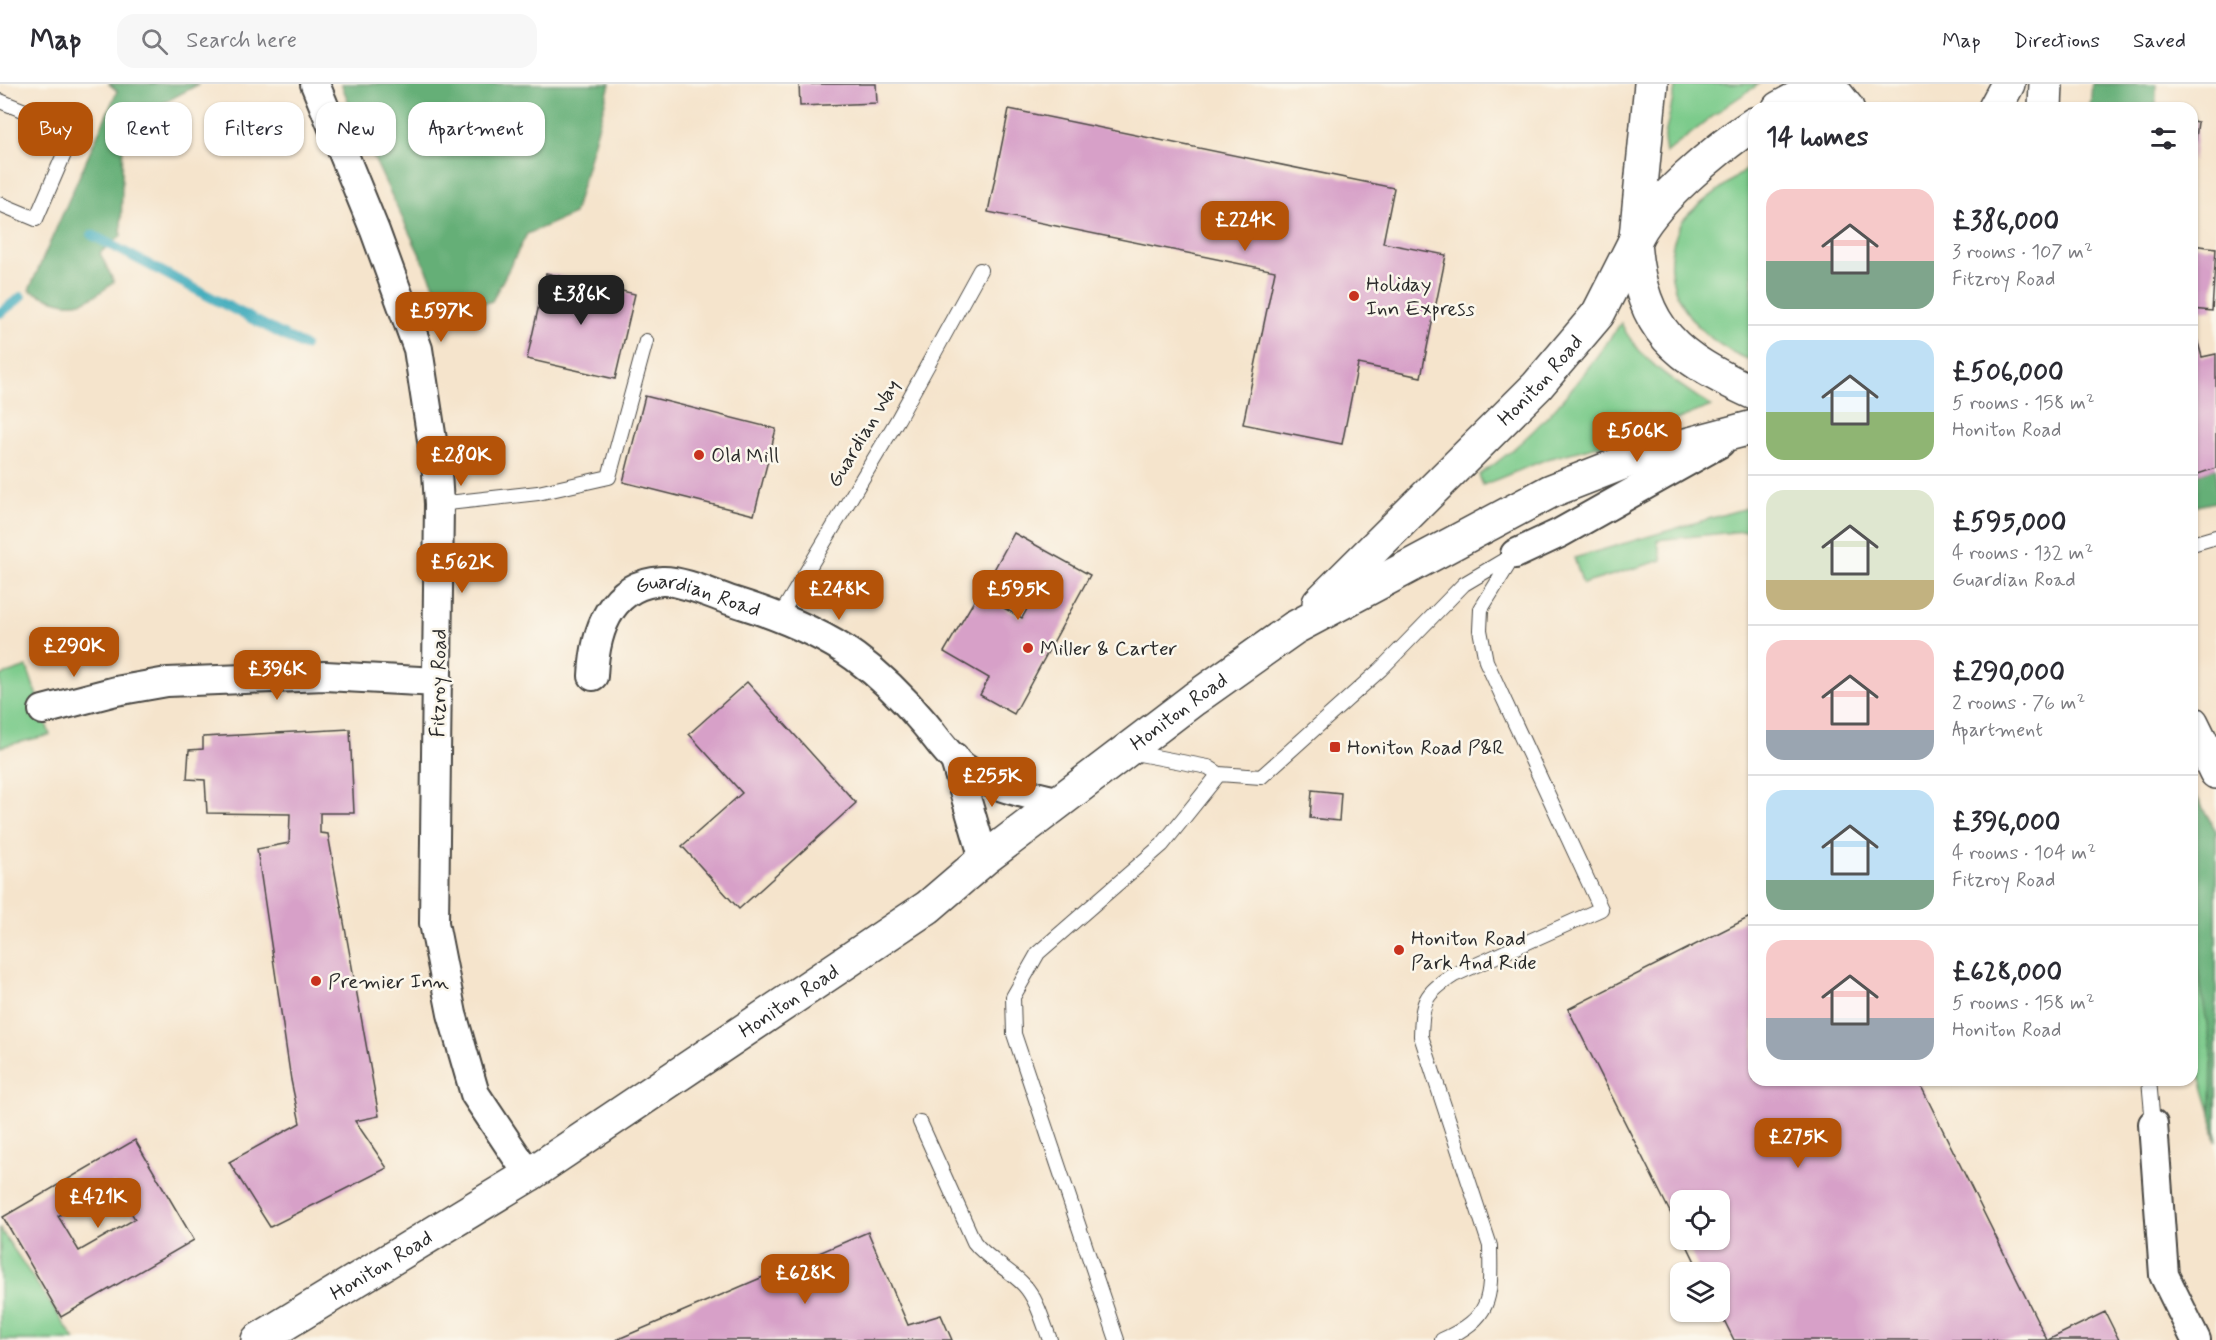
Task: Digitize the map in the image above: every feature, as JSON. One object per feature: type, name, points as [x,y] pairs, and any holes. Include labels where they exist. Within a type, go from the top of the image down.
[{"type":"main road","points":[[1652,84],[1635,240],[1637,278],[1651,317],[1673,344],[1711,373],[1748,390]]},
{"type":"main road","points":[[1790,102],[1823,84]]},
{"type":"main road","points":[[1828,84],[1842,102]]},
{"type":"main road","points":[[1998,102],[2008,84]]},
{"type":"main road","points":[[2045,102],[2046,84]]},
{"type":"main road","points":[[1635,240],[1672,191],[1704,161],[1748,128]]},
{"type":"main road","name":"Honiton Road","points":[[1294,628],[1537,386],[1598,314],[1635,240]]},
{"type":"main road","name":"Honiton Road","points":[[258,1340],[529,1175],[928,907],[984,859],[1294,628],[1551,491],[1633,459],[1746,430]]},
{"type":"main road","points":[[2198,735],[2216,772]]},
{"type":"street","name":"Fitzroy Road","points":[[315,84],[375,231],[418,349],[437,473],[439,504],[434,923],[452,1014],[475,1094],[529,1175]]},
{"type":"street","name":"Honiton Road","points":[[1515,554],[1560,533],[1746,430]]},
{"type":"street","name":"Guardian Road","points":[[593,676],[594,652],[604,618],[621,597],[641,586],[664,581],[780,616],[855,657],[905,700],[963,767],[1003,787],[1061,802]]},
{"type":"street","points":[[43,710],[167,682],[325,676],[438,682]]},
{"type":"street","name":"Guardian Road","points":[[954,757],[984,859]]},
{"type":"street","points":[[2152,1124],[2164,1275],[2196,1340]]},
{"type":"lane","points":[[0,100],[74,131],[36,219],[0,204]]},
{"type":"lane","name":"Guardian Way","points":[[780,616],[898,419],[980,270]]},
{"type":"lane","points":[[439,504],[538,493],[609,477],[646,340]]},
{"type":"lane","points":[[2198,542],[2216,537]]},
{"type":"lane","points":[[1126,751],[1208,767],[1219,774],[1261,777],[1381,669],[1464,584],[1515,554]]},
{"type":"lane","points":[[1442,1340],[1467,1329],[1485,1311],[1491,1280],[1490,1246],[1421,1036],[1422,1006],[1437,986],[1455,975],[1601,909],[1486,661],[1480,630],[1481,609],[1515,554]]},
{"type":"lane","points":[[1117,1340],[1014,1034],[1013,997],[1038,953],[1162,845],[1219,774]]},
{"type":"lane","points":[[2149,1086],[2152,1124]]},
{"type":"lane","points":[[920,1122],[974,1242],[987,1258],[1025,1286],[1036,1304],[1050,1340]]},
{"type":"green space","points":[[109,84],[199,84],[165,102],[112,102],[117,91]]},
{"type":"green space","points":[[341,84],[610,84],[574,214],[527,234],[492,301],[448,314],[373,156],[396,156],[396,102],[349,102]]},
{"type":"green space","points":[[1676,84],[1759,84],[1726,106],[1666,153],[1664,140]]},
{"type":"green space","points":[[2092,84],[2156,84],[2156,102],[2090,102]]},
{"type":"green space","points":[[105,118],[105,156],[123,156],[121,236],[100,253],[114,282],[92,298],[82,302],[64,303],[29,290],[88,156],[93,156],[93,145]]},
{"type":"green space","points":[[1748,168],[1748,359],[1713,340],[1697,325],[1683,307],[1674,288],[1671,267],[1673,245],[1686,216]]},
{"type":"green space","points":[[1621,323],[1628,336],[1648,360],[1711,406],[1636,436],[1547,459],[1483,485],[1479,475],[1520,443],[1557,406]]},
{"type":"green space","points":[[2216,468],[2216,502],[2198,506],[2198,474]]},
{"type":"green space","points":[[1748,507],[1748,531],[1657,540],[1662,560],[1583,584],[1574,558]]},
{"type":"green space","points":[[27,667],[50,735],[0,747],[0,676]]},
{"type":"green space","points":[[2198,800],[2216,831],[2216,1142],[2211,1113],[2198,1069]]},
{"type":"green space","points":[[2198,800],[2216,831],[2216,1142],[2211,1113],[2212,1052],[2198,971]]},
{"type":"green space","points":[[0,1229],[75,1340],[0,1340]]},
{"type":"building","points":[[799,84],[876,84],[877,103],[800,106]]},
{"type":"building","name":"Holiday Inn Express","points":[[1009,109],[1394,188],[1383,243],[1446,255],[1421,377],[1358,364],[1342,444],[1243,424],[1275,271],[988,212]]},
{"type":"building","points":[[2198,246],[2216,248],[2212,311],[2198,310]]},
{"type":"building","points":[[546,273],[635,294],[615,379],[527,359]]},
{"type":"building","points":[[2198,343],[2202,357],[2216,354],[2216,468],[2198,474]]},
{"type":"building","name":"Old Mill","points":[[645,396],[776,429],[754,515],[623,482]]},
{"type":"building","name":"Miller & Carter","points":[[1014,533],[1090,575],[1014,714],[980,695],[989,678],[944,652],[978,594],[1022,618],[1031,602],[989,579]]},
{"type":"building","points":[[747,682],[856,803],[739,909],[682,846],[742,793],[689,734]]},
{"type":"building","name":"Premier Inn","points":[[350,729],[354,813],[320,813],[320,833],[328,834],[379,1116],[355,1121],[387,1168],[270,1227],[229,1162],[300,1123],[291,1080],[257,849],[289,843],[290,814],[207,813],[205,780],[187,779],[189,750],[203,749],[203,737]]},
{"type":"building","points":[[1312,790],[1341,793],[1339,821],[1310,818]]},
{"type":"building","points":[[1748,918],[1748,1086],[1921,1086],[2047,1340],[1734,1340],[1725,1322],[1730,1322],[1730,1262],[1695,1262],[1689,1250],[1730,1250],[1730,1190],[1670,1190],[1670,1212],[1568,1009]]},
{"type":"building","points":[[135,1140],[194,1240],[61,1317],[3,1217]],"holes":[[[114,1183],[135,1219],[79,1251],[58,1216]]]},
{"type":"building","points":[[868,1232],[908,1325],[941,1315],[952,1340],[616,1340]]},
{"type":"building","points":[[2105,1312],[2119,1340],[2048,1340]]},
{"type":"waterway","points":[[92,235],[304,346]]},
{"type":"waterway","points":[[0,313],[21,297]]},
{"type":"place","name":"Holiday Inn Express","points":[[1354,296]]},
{"type":"place","name":"Old Mill","points":[[699,455]]},
{"type":"place","name":"Miller & Carter","points":[[1028,648]]},
{"type":"place","name":"Honiton Road P&R","points":[[1335,747]]},
{"type":"place","name":"Honiton Road Park And Ride","points":[[1399,950]]},
{"type":"place","name":"Premier Inn","points":[[316,981]]}]
